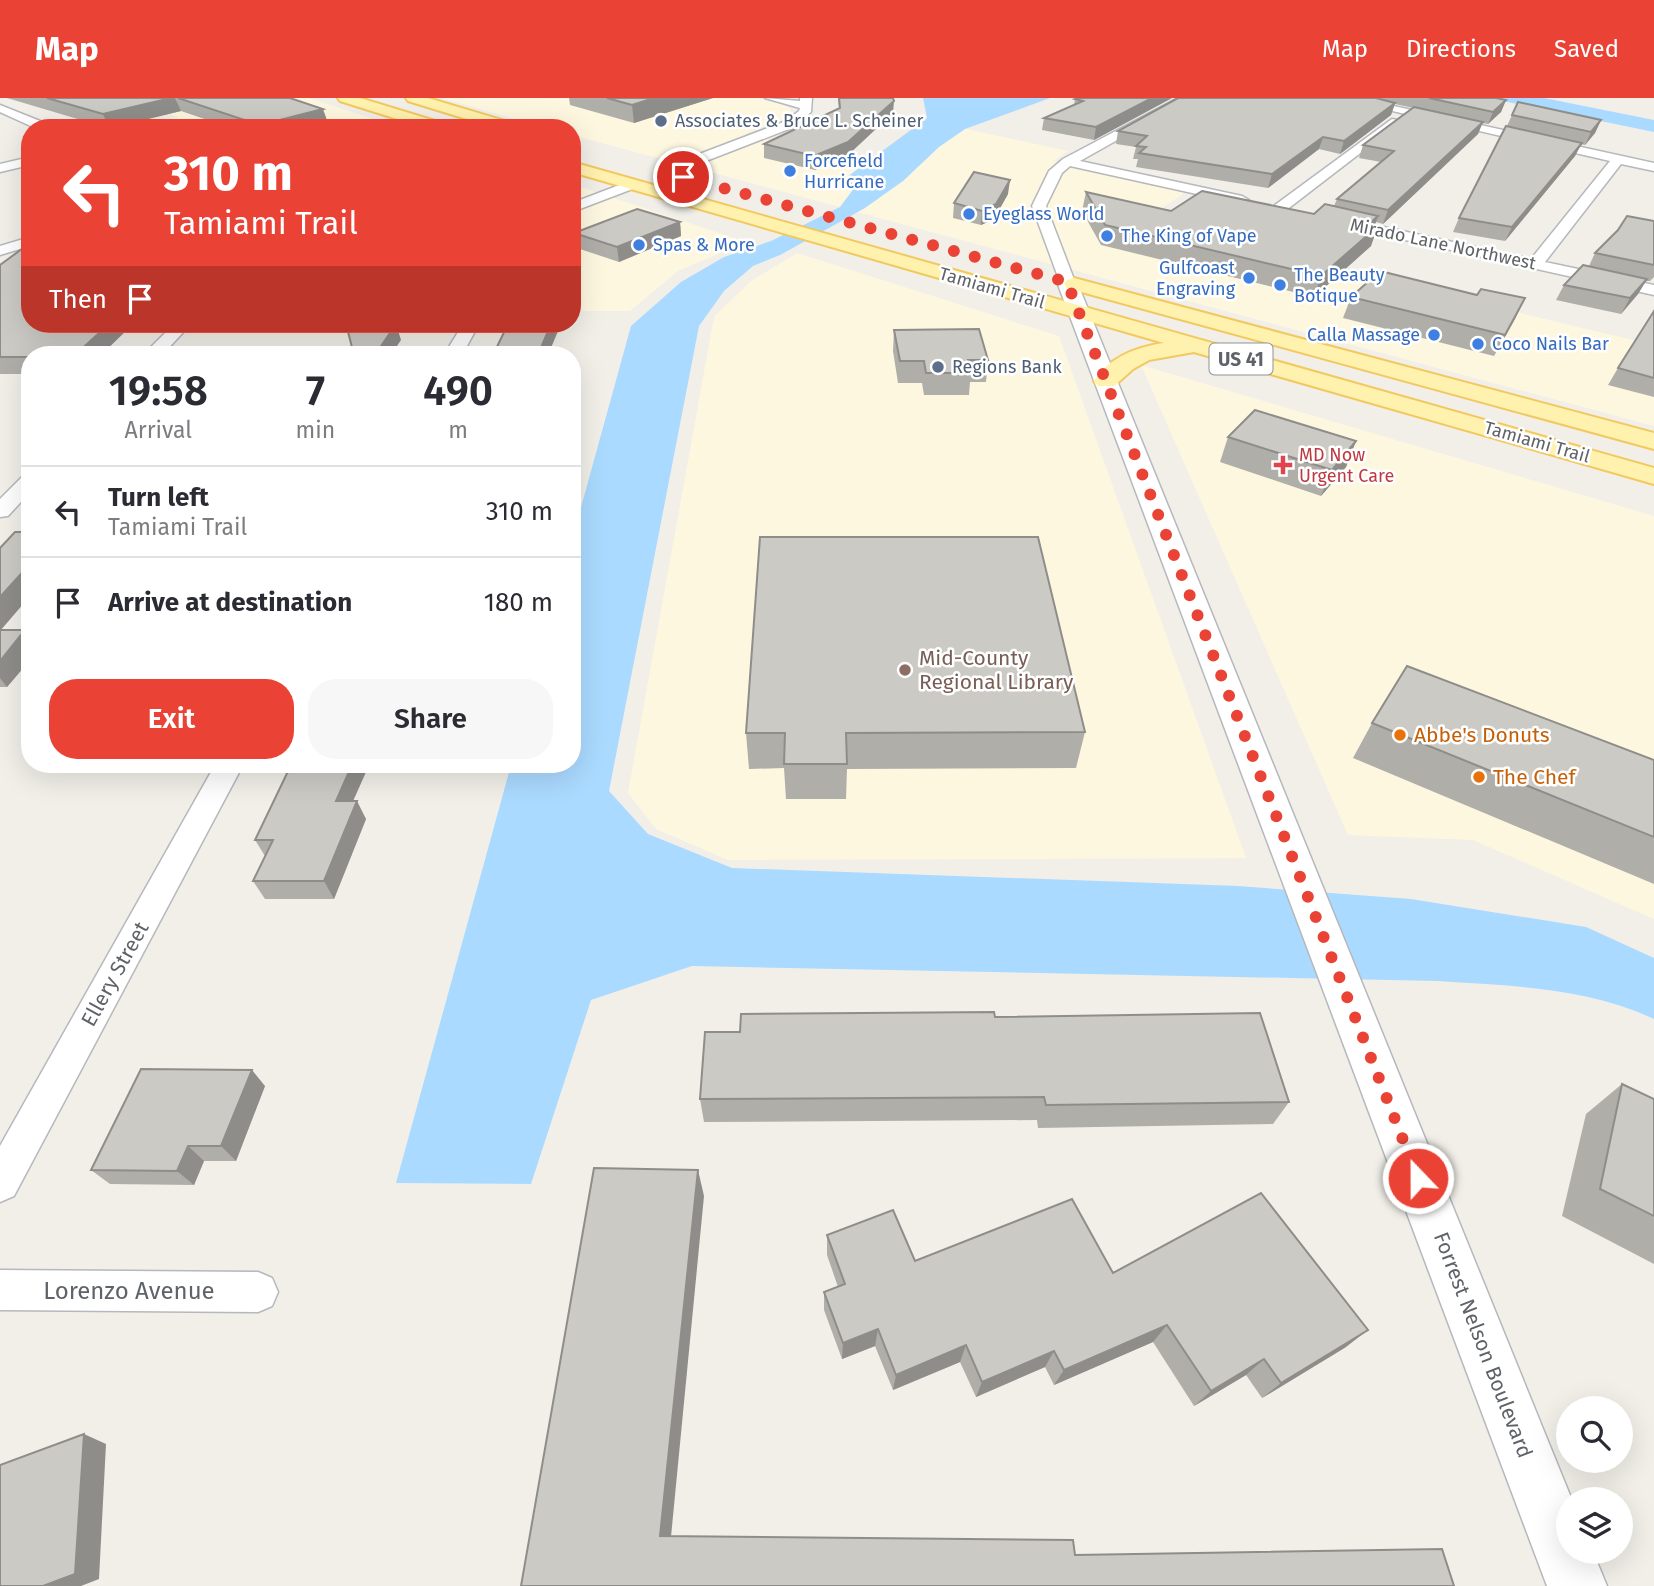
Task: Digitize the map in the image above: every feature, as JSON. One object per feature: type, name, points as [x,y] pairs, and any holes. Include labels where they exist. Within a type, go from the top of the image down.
[{"type":"main road","points":[[345,98],[413,119]]},
{"type":"main road","points":[[413,98],[483,119]]},
{"type":"main road","points":[[630,185],[651,182],[702,184],[644,166]]},
{"type":"main road","points":[[581,167],[635,173],[665,172]]},
{"type":"main road","name":"Tamiami Trail","points":[[581,169],[827,242],[1654,473]]},
{"type":"main road","name":"Tamiami Trail","points":[[1042,275],[1654,441]]},
{"type":"main road","points":[[1106,381],[1126,361],[1141,353],[1200,347]]},
{"type":"street","points":[[665,172],[800,118],[805,102],[771,98]]},
{"type":"street","points":[[1067,282],[1039,206],[1056,171],[1186,98]]},
{"type":"street","points":[[1342,98],[1654,167]]},
{"type":"street","points":[[0,108],[25,119]]},
{"type":"street","points":[[1068,162],[1273,207],[1407,112]]},
{"type":"street","points":[[1535,264],[1618,159]]},
{"type":"street","points":[[0,169],[21,163]]},
{"type":"street","points":[[581,204],[630,185]]},
{"type":"street","name":"Mirado Lane Northwest","points":[[1320,217],[1654,290]]},
{"type":"street","points":[[0,251],[21,244]]},
{"type":"street","name":"Forrest Nelson Boulevard","points":[[1067,282],[1577,1586]]},
{"type":"street","points":[[161,346],[174,333]]},
{"type":"street","points":[[0,511],[21,489]]},
{"type":"street","name":"Ellery Street","points":[[0,1183],[225,773]]},
{"type":"street","name":"Lorenzo Avenue","points":[[0,1290],[258,1292]]},
{"type":"shaded area","points":[[126,98],[309,98],[373,119],[170,119],[178,117]]},
{"type":"shaded area","points":[[442,98],[757,98],[791,109],[785,118],[744,134],[864,163],[847,177],[852,191],[840,207],[581,137],[581,119],[514,119]]},
{"type":"shaded area","points":[[966,129],[1068,151],[1053,161],[1186,192],[1140,222],[1654,345],[1654,426],[857,212],[903,181],[939,147]]},
{"type":"shaded area","points":[[581,187],[746,242],[678,271],[630,311],[581,311]]},
{"type":"shaded area","points":[[797,253],[1059,336],[1246,858],[728,860],[656,829],[628,793],[714,317],[751,281]]},
{"type":"shaded area","points":[[1141,365],[1654,516],[1654,919],[1473,840],[1348,835]]},
{"type":"water","points":[[923,98],[1050,98],[965,129],[939,147],[903,181],[865,208],[780,255],[753,266],[724,291],[699,326],[609,791],[648,834],[732,868],[1238,886],[1411,899],[1586,927],[1654,958],[1654,1019],[1628,1008],[1575,994],[1438,981],[692,966],[591,1000],[531,1184],[396,1183],[509,773],[581,773],[581,507],[631,326],[681,282],[724,257],[771,241],[840,207],[852,191],[847,177],[927,118]]},
{"type":"water","points":[[1488,98],[1544,98],[1654,120],[1654,132]]},
{"type":"building","points":[[47,98],[171,98],[103,114]]},
{"type":"building","points":[[178,98],[290,98],[323,109],[284,119],[242,119]]},
{"type":"building","points":[[607,98],[654,98],[632,105]]},
{"type":"building","points":[[839,98],[893,98],[894,101],[848,142],[814,156],[764,144],[840,108]]},
{"type":"building","points":[[1152,98],[1096,127],[1044,118],[1083,101],[1075,99]]},
{"type":"building","points":[[1178,98],[1376,98],[1395,103],[1344,141],[1323,137],[1272,174],[1139,153],[1146,147],[1136,146],[1147,136],[1118,131]]},
{"type":"building","points":[[1429,98],[1496,98],[1506,100],[1493,112]]},
{"type":"building","points":[[1518,102],[1601,120],[1591,132],[1512,115]]},
{"type":"building","points":[[1414,107],[1483,122],[1388,210],[1337,199],[1394,151],[1363,145]]},
{"type":"building","points":[[1506,126],[1582,143],[1512,227],[1459,218]]},
{"type":"building","points":[[974,172],[1010,180],[996,204],[982,211],[954,203]]},
{"type":"building","points":[[1202,191],[1314,214],[1325,204],[1378,216],[1369,224],[1378,226],[1321,276],[1105,225],[1086,192],[1171,211]]},
{"type":"building","points":[[637,209],[680,222],[617,247],[581,235],[581,230]]},
{"type":"building","points":[[1627,216],[1654,221],[1654,265],[1595,253],[1618,230]]},
{"type":"building","points":[[21,250],[21,333],[99,333],[85,346],[21,346],[21,357],[0,357],[0,265]]},
{"type":"building","points":[[1583,265],[1647,279],[1630,298],[1564,285]]},
{"type":"building","points":[[1380,271],[1477,295],[1481,289],[1525,298],[1505,335],[1351,297]]},
{"type":"building","points":[[1654,311],[1654,378],[1618,368]]},
{"type":"building","points":[[979,329],[988,360],[968,360],[971,373],[926,373],[924,361],[900,361],[894,330]]},
{"type":"building","points":[[348,333],[390,333],[381,346],[352,346]]},
{"type":"building","points":[[504,333],[547,333],[542,346],[497,346]]},
{"type":"building","points":[[1255,410],[1356,441],[1332,470],[1228,437]]},
{"type":"building","points":[[15,532],[21,532],[21,574],[0,597],[0,548]]},
{"type":"building","name":"Mid-County Regional Library","points":[[760,537],[1038,537],[1085,732],[846,733],[847,764],[784,764],[785,733],[746,733]]},
{"type":"building","points":[[0,630],[21,630],[21,635],[0,661]]},
{"type":"building","points":[[1407,666],[1654,760],[1654,837],[1372,723]]},
{"type":"building","points":[[287,773],[348,773],[336,801],[357,801],[324,881],[253,881],[273,840],[255,840]]},
{"type":"building","points":[[994,1012],[995,1017],[1260,1013],[1289,1102],[1046,1105],[1044,1097],[700,1099],[705,1032],[740,1032],[741,1014]]},
{"type":"building","points":[[141,1069],[252,1070],[221,1146],[188,1146],[177,1171],[91,1170]]},
{"type":"building","points":[[1622,1084],[1654,1099],[1654,1216],[1600,1189]]},
{"type":"building","points":[[594,1168],[698,1170],[660,1536],[1073,1540],[1075,1555],[1442,1549],[1454,1586],[521,1586]]},
{"type":"building","points":[[1261,1193],[1368,1330],[1281,1383],[1264,1359],[1211,1391],[1167,1325],[1064,1370],[1054,1351],[982,1382],[966,1345],[896,1375],[878,1329],[843,1343],[824,1292],[845,1284],[827,1235],[893,1210],[915,1261],[1072,1199],[1113,1273]]},
{"type":"building","points":[[84,1434],[75,1574],[43,1586],[0,1586],[0,1465]]},
{"type":"place","name":"Associates & Bruce L. Scheiner","points":[[661,121]]},
{"type":"place","name":"Forcefield Hurricane","points":[[790,171]]},
{"type":"place","name":"Eyeglass World","points":[[969,214]]},
{"type":"place","name":"The King of Vape","points":[[1107,236]]},
{"type":"place","name":"Spas & More","points":[[639,245]]},
{"type":"place","name":"Gulfcoast Engraving","points":[[1249,278]]},
{"type":"place","name":"The Beauty Botique","points":[[1280,285]]},
{"type":"place","name":"Calla Massage","points":[[1434,335]]},
{"type":"place","name":"Coco Nails Bar","points":[[1478,344]]},
{"type":"place","name":"Regions Bank","points":[[938,367]]},
{"type":"place","name":"MD Now Urgent Care","points":[[1283,465]]},
{"type":"place","name":"Mid-County Regional Library","points":[[905,670]]},
{"type":"place","name":"Abbe's Donuts","points":[[1400,735]]},
{"type":"place","name":"The Chef","points":[[1479,777]]},
{"type":"route","points":[[683,177],[1067,282],[1418,1178]]}]
